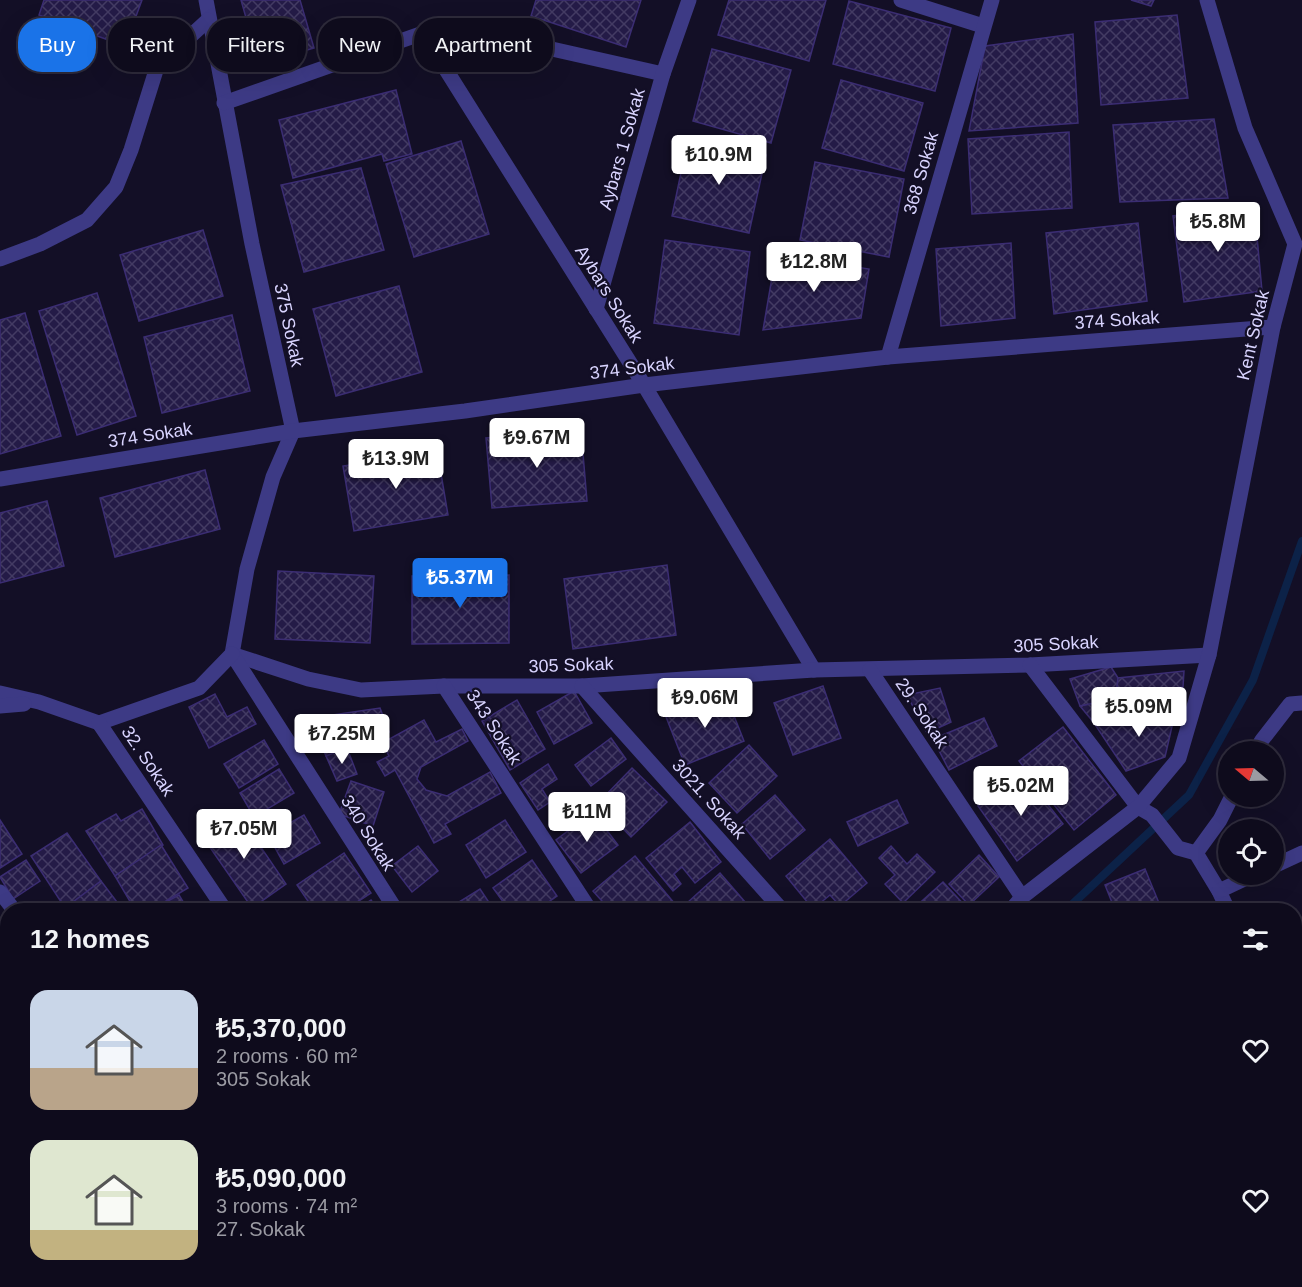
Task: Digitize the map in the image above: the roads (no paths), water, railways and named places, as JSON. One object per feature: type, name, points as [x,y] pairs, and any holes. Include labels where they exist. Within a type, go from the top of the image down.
[{"type":"street","name":"375 Sokak","points":[[206,0],[208,18]]},
{"type":"street","name":"Aybars 1 Sokak","points":[[596,309],[663,74],[689,0]]},
{"type":"street","points":[[901,0],[983,26]]},
{"type":"street","name":"368 Sokak","points":[[888,357],[992,0]]},
{"type":"street","name":"Kent Sokak","points":[[1017,903],[1138,807],[1179,758],[1209,655],[1273,327],[1299,244],[1245,128],[1207,0]]},
{"type":"street","points":[[0,259],[40,244],[87,220],[116,187],[131,150],[157,67],[207,21]]},
{"type":"street","points":[[224,103],[414,36]]},
{"type":"street","points":[[553,49],[663,74]]},
{"type":"street","name":"375 Sokak","points":[[218,72],[252,244],[293,431]]},
{"type":"street","name":"Aybars Sokak","points":[[447,72],[644,386],[814,670]]},
{"type":"street","name":"374 Sokak","points":[[0,479],[293,431],[465,411],[644,386],[888,357],[1273,327]]},
{"type":"street","points":[[0,693],[39,702],[99,723],[199,688],[232,654],[247,569],[273,477],[293,431]]},
{"type":"street","name":"305 Sokak","points":[[232,654],[308,679],[361,690],[444,686],[582,686],[814,670],[1030,665],[1209,655]]},
{"type":"street","name":"340 Sokak","points":[[232,654],[392,903]]},
{"type":"street","points":[[1030,665],[1138,807],[1152,815],[1178,848],[1196,853],[1225,903]]},
{"type":"street","name":"29. Sokak","points":[[870,670],[1022,897]]},
{"type":"street","name":"343 Sokak","points":[[444,686],[585,903]]},
{"type":"street","name":"3021. Sokak","points":[[582,686],[776,903]]},
{"type":"street","points":[[0,706],[39,702]]},
{"type":"street","points":[[1261,741],[1290,704],[1302,703]]},
{"type":"street","name":"32. Sokak","points":[[99,723],[220,903]]},
{"type":"street","points":[[1196,853],[1226,807]]},
{"type":"street","points":[[1284,861],[1302,853]]},
{"type":"street","points":[[1219,891],[1232,885]]},
{"type":"waterway","points":[[1073,903],[1189,795],[1253,680],[1302,541]]}]
